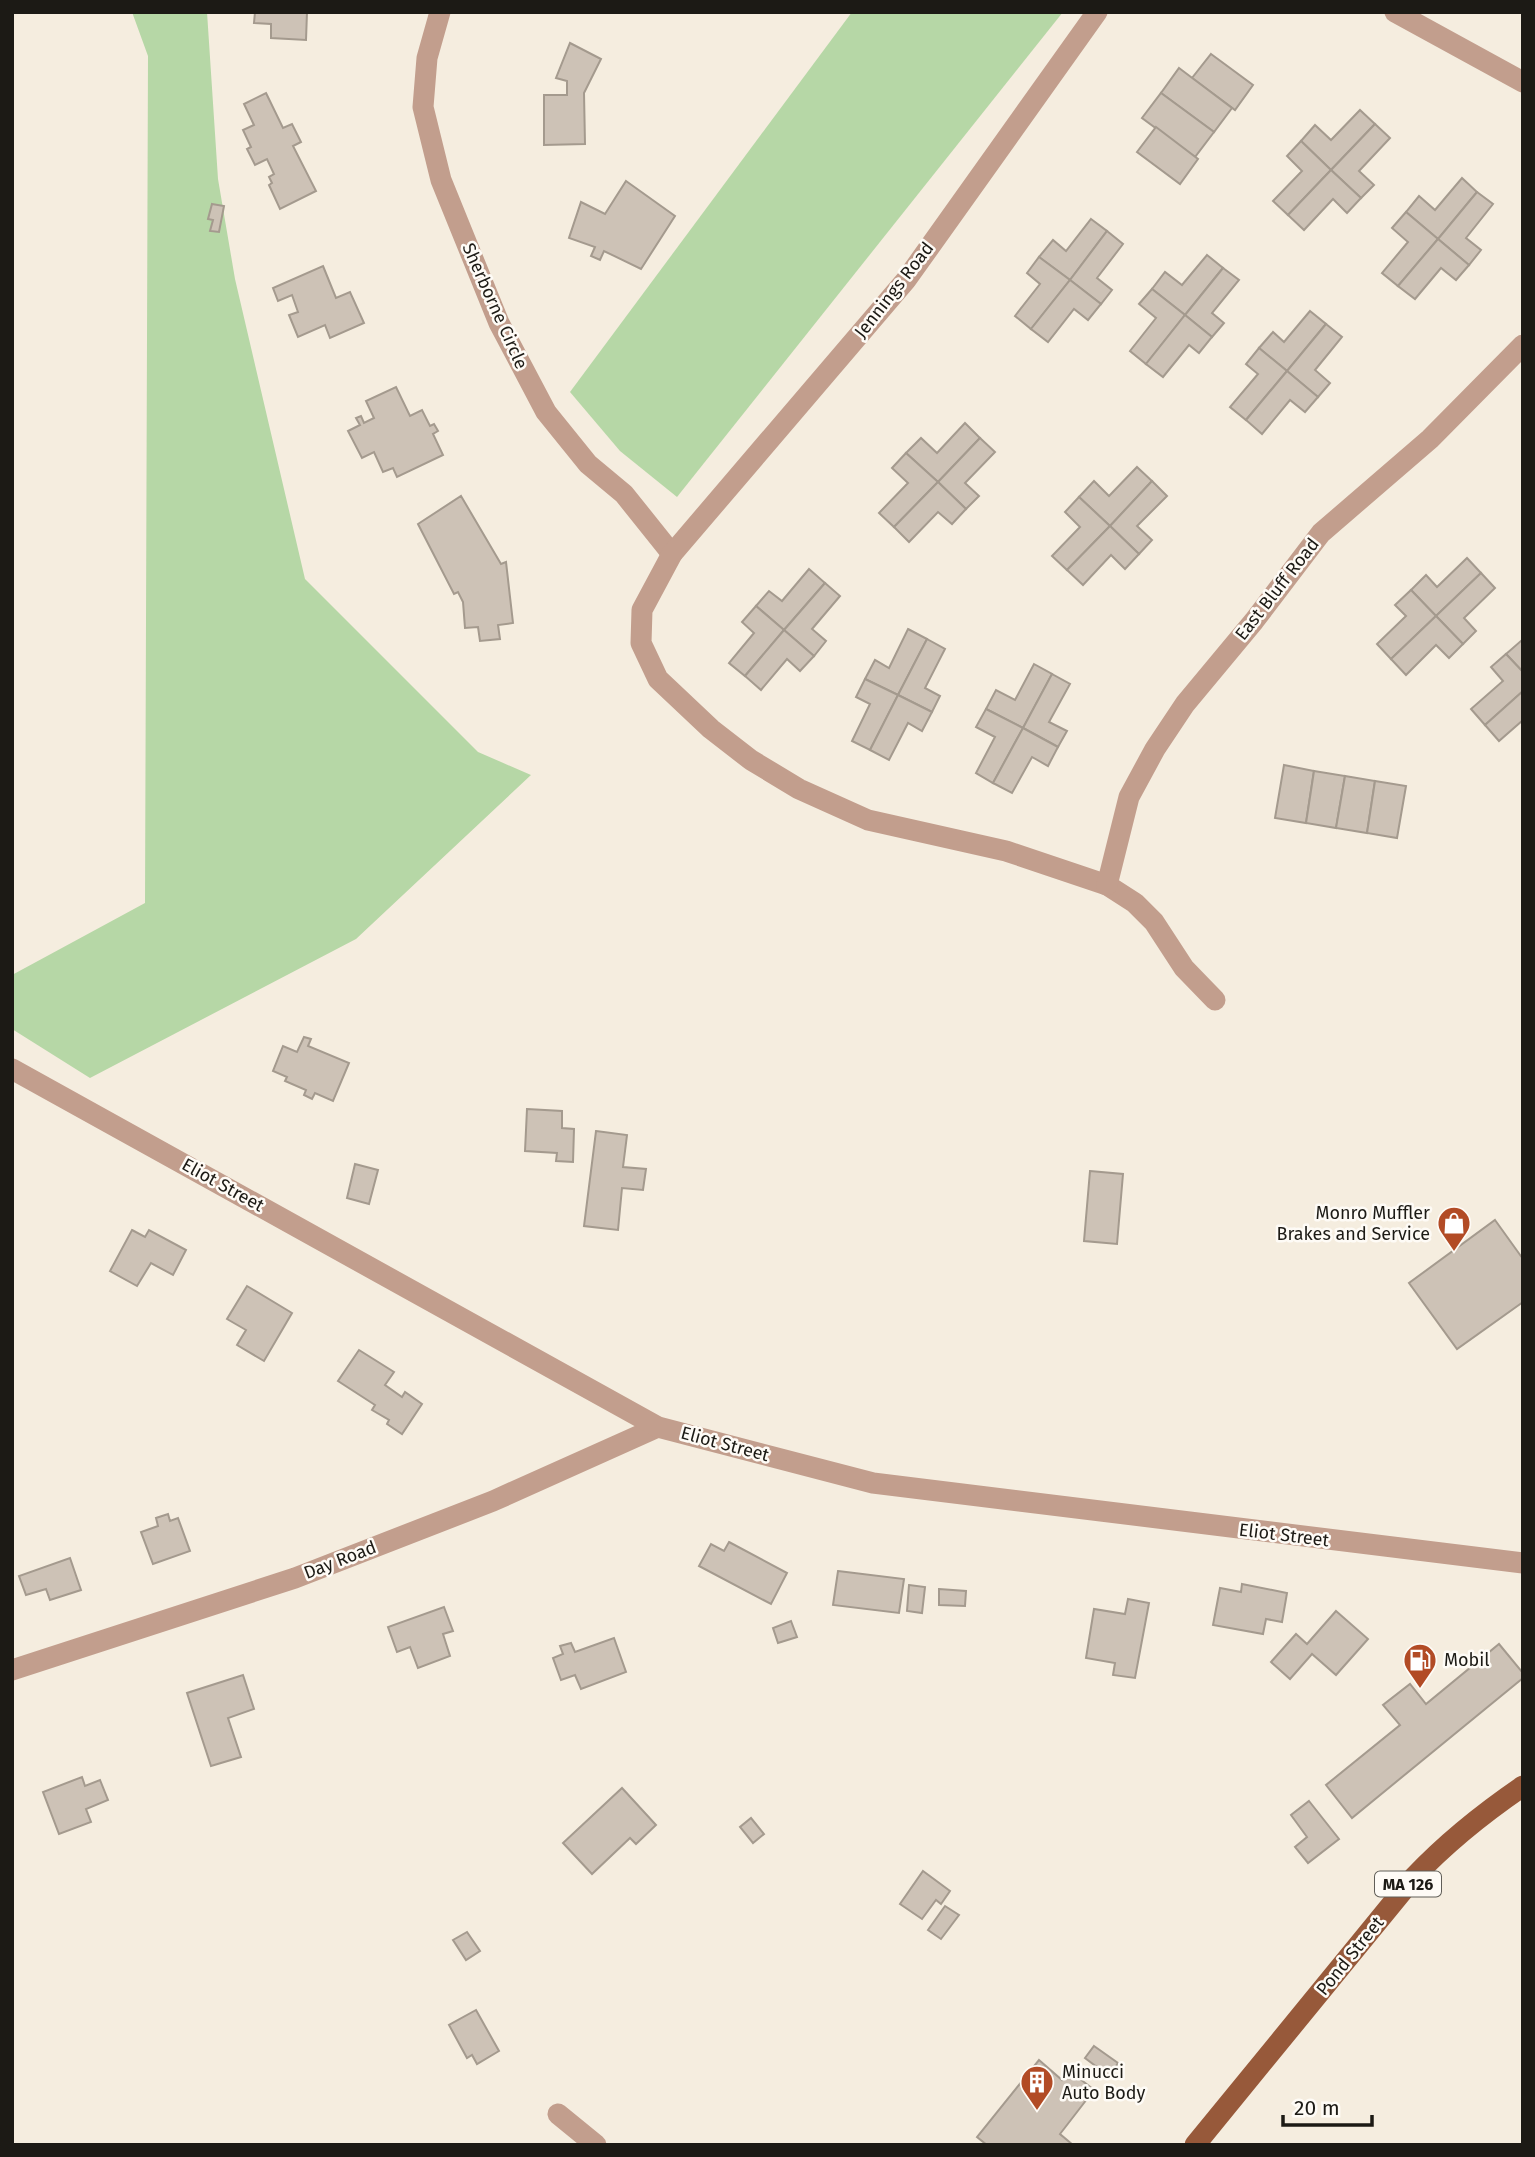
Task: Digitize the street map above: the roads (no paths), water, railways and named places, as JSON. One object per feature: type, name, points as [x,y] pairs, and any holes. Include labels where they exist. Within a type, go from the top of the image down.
[{"type":"main road","name":"Pond Street","points":[[1195,2145],[1414,1877],[1447,1843],[1523,1786]]},
{"type":"street","name":"Sherborne Circle","points":[[440,12],[427,58],[423,107],[441,180],[499,323],[546,412],[588,464],[624,494],[672,554]]},
{"type":"street","name":"Jennings Road","points":[[1097,12],[905,280],[672,554],[642,610],[641,643],[658,679],[711,729],[751,760],[799,789],[868,820],[1006,851],[1107,885],[1135,903],[1154,922],[1184,968],[1215,1000]]},
{"type":"street","points":[[1395,12],[1523,82]]},
{"type":"street","name":"East Bluff Road","points":[[1107,885],[1129,797],[1185,704],[1254,621],[1321,533],[1430,439],[1523,345]]},
{"type":"street","name":"Eliot Street","points":[[12,1069],[658,1427],[873,1483],[1523,1563]]},
{"type":"street","name":"Day Road","points":[[12,1670],[295,1578],[493,1501],[658,1427]]},
{"type":"street","points":[[558,2114],[596,2145]]},
{"type":"place","name":"Monro Muffler Brakes and Service","points":[[1454,1253]]},
{"type":"place","name":"Mobil","points":[[1420,1690]]},
{"type":"place","name":"Minucci Auto Body","points":[[1037,2112]]}]
